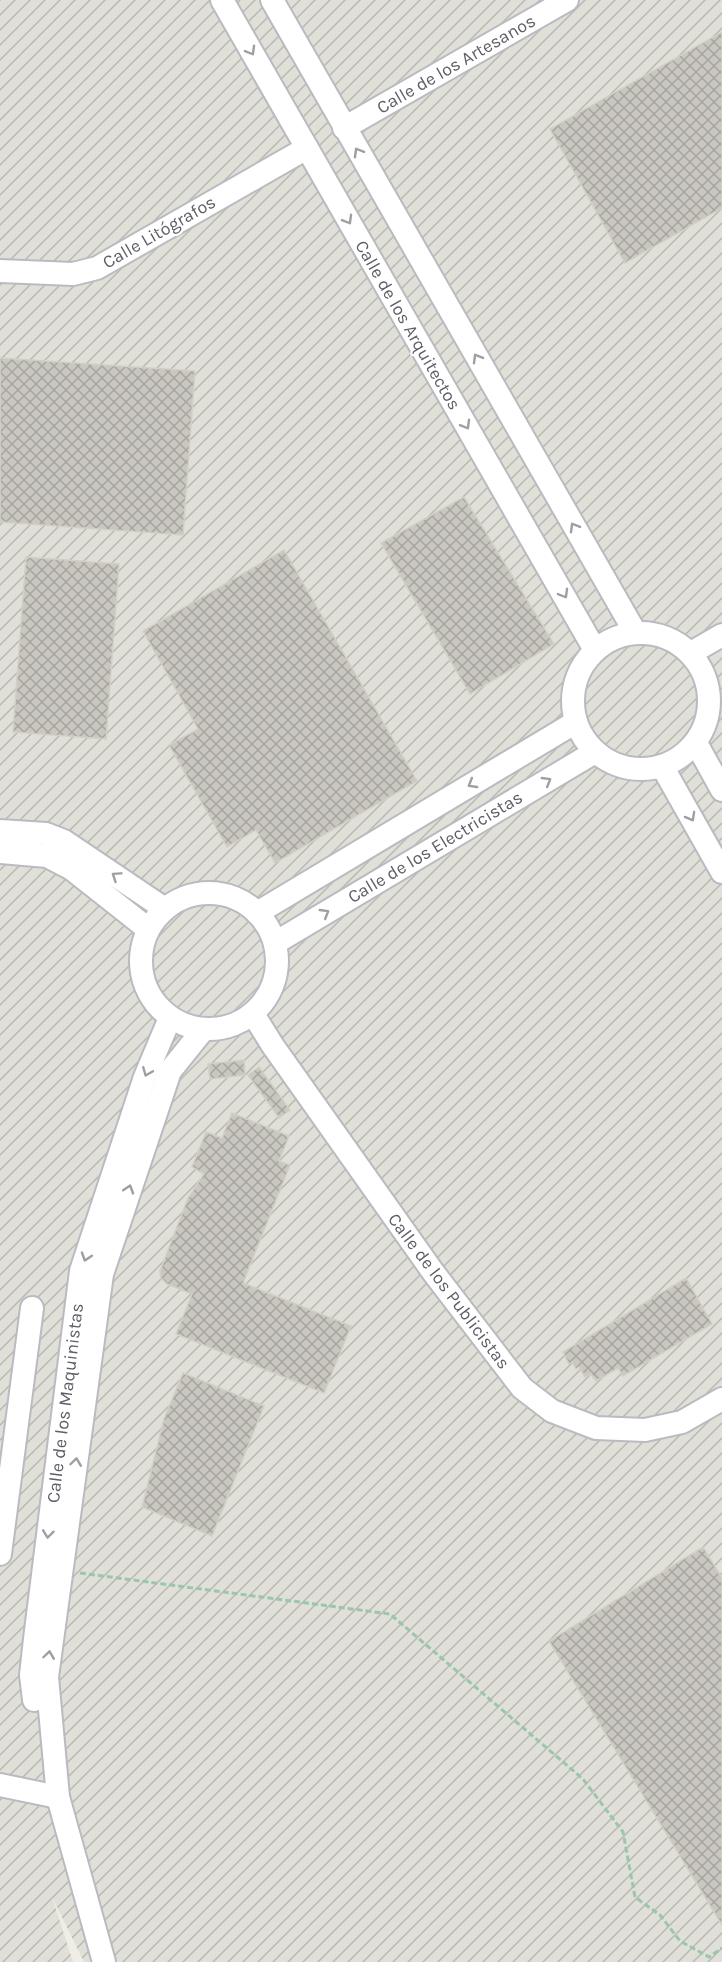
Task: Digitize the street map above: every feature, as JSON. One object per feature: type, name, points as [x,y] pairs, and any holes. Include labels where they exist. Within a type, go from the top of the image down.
[{"type":"street","name":"Calle de los Arquitectos","points":[[222,0],[595,650]]},
{"type":"street","points":[[272,0],[635,632]]},
{"type":"street","name":"Calle de los Artesanos","points":[[345,128],[567,0]]},
{"type":"street","name":"Calle Litógrafos","points":[[0,271],[73,274],[97,268],[307,148]]},
{"type":"street","points":[[635,632],[655,633],[675,640],[714,674],[706,723],[696,743],[681,757],[662,766],[639,769],[615,764],[596,752],[587,743],[576,722],[573,703],[575,683],[583,665],[595,650],[614,638],[635,632]]},
{"type":"street","points":[[691,653],[722,635]]},
{"type":"street","name":"Calle de los Electricistas","points":[[258,913],[576,722]]},
{"type":"street","points":[[696,743],[722,790]]},
{"type":"street","name":"Calle de los Electricistas","points":[[275,943],[596,752]]},
{"type":"street","points":[[662,766],[722,872]]},
{"type":"street","points":[[0,831],[46,834],[64,841],[165,909]]},
{"type":"street","points":[[0,852],[47,856],[72,869],[148,929]]},
{"type":"street","points":[[202,893],[232,897],[258,913],[275,943],[277,962],[274,981],[266,999],[253,1014],[230,1026],[203,1030],[186,1026],[170,1018],[155,1005],[145,988],[141,958],[148,929],[165,909],[182,898],[202,893]]},
{"type":"street","name":"Calle de los Publicistas","points":[[253,1014],[273,1046],[426,1262],[522,1388],[552,1410],[596,1428],[645,1430],[682,1422],[722,1399]]},
{"type":"street","name":"Calle de los Maquinistas","points":[[58,1797],[43,1777],[31,1675],[81,1271],[145,1077],[170,1018]]},
{"type":"street","name":"Calle de los Maquinistas","points":[[104,1962],[58,1797],[46,1677],[102,1274],[170,1071],[203,1030]]},
{"type":"street","points":[[0,1554],[32,1308]]},
{"type":"street","points":[[0,1785],[58,1797]]},
{"type":"path","points":[[61,1571],[390,1614],[583,1779],[623,1832],[635,1897],[660,1915],[680,1941],[709,1957],[722,1948]]},
{"type":"shaded area","points":[[0,0],[722,0],[722,1962],[84,1962],[52,1897],[73,1962],[0,1962]]},
{"type":"building","points":[[722,32],[722,208],[625,263],[550,129]]},
{"type":"building","points":[[0,358],[195,371],[183,535],[0,522]]},
{"type":"building","points":[[464,497],[554,644],[470,694],[381,543]]},
{"type":"building","points":[[284,550],[417,781],[275,863],[256,830],[227,847],[169,745],[198,729],[143,631]]},
{"type":"building","points":[[26,557],[119,564],[106,739],[13,732]]},
{"type":"building","points":[[244,1060],[245,1075],[210,1079],[208,1064]]},
{"type":"building","points":[[259,1067],[290,1110],[279,1118],[248,1075]]},
{"type":"building","points":[[232,1113],[289,1136],[279,1161],[290,1165],[243,1283],[351,1326],[324,1393],[176,1334],[192,1294],[167,1284],[161,1278],[160,1271],[188,1198],[204,1174],[192,1167],[206,1132],[222,1138]]},
{"type":"building","points":[[686,1278],[712,1324],[623,1376],[618,1368],[596,1381],[591,1374],[585,1377],[579,1367],[576,1369],[572,1362],[569,1364],[563,1352]]},
{"type":"building","points":[[183,1373],[264,1406],[212,1536],[142,1507],[164,1419]]},
{"type":"building","points":[[703,1547],[722,1578],[722,1925],[549,1641]]}]
